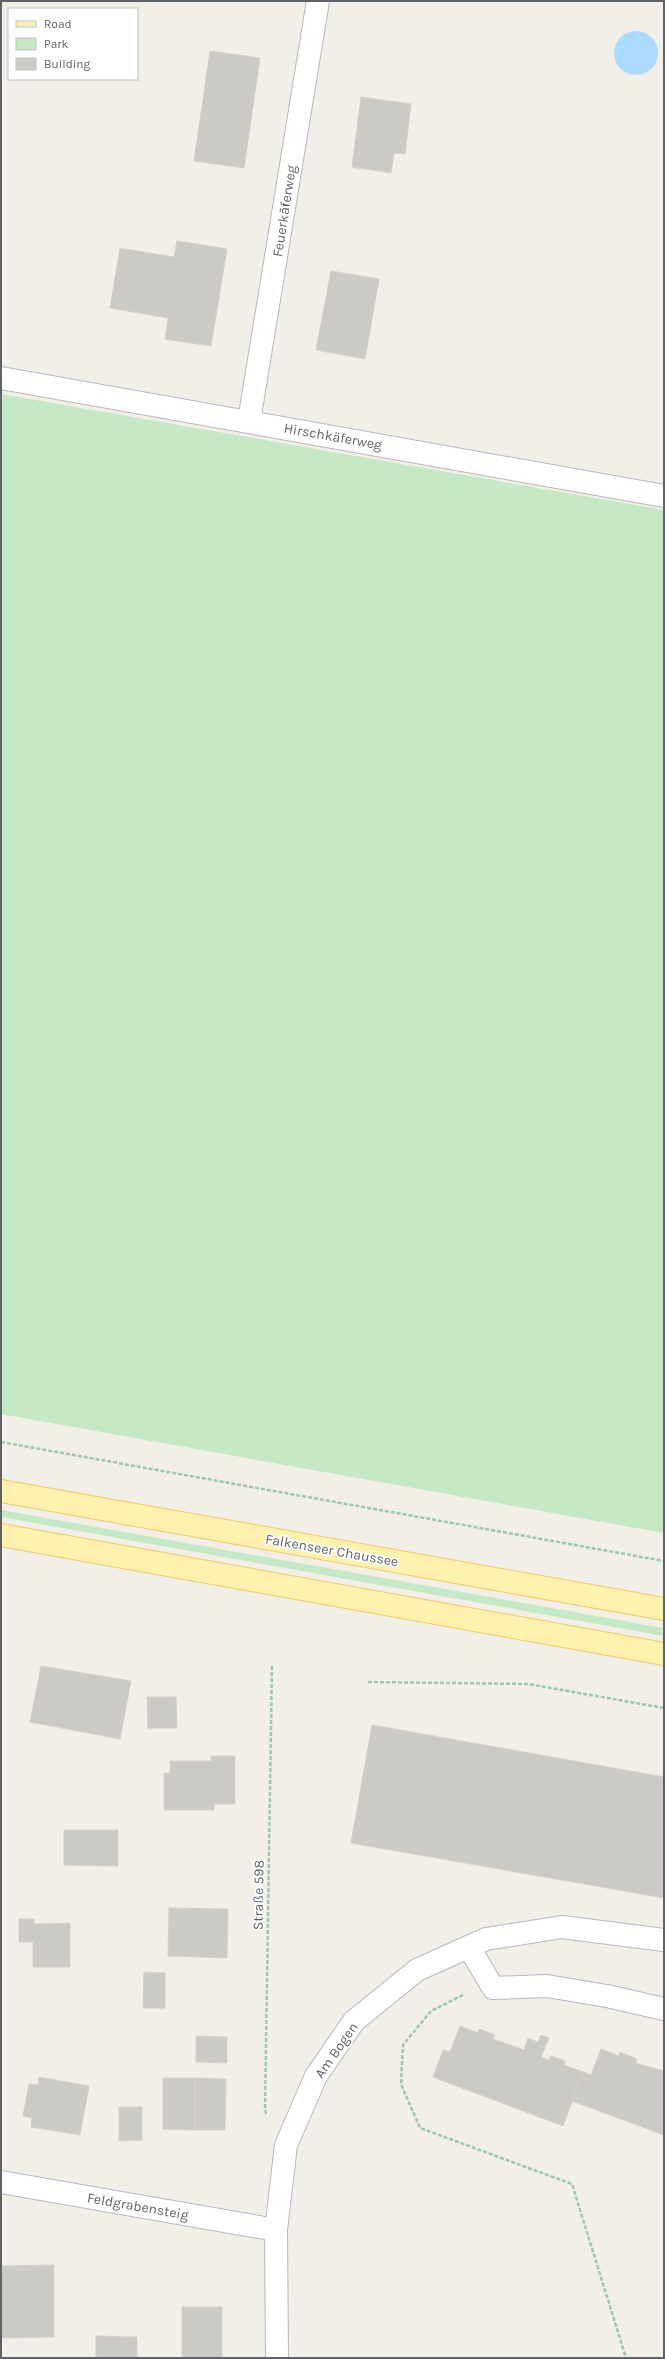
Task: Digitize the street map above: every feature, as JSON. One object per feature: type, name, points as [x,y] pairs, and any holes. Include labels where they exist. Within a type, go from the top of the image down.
[{"type":"main road","name":"Falkenseer Chaussee","points":[[1,1491],[664,1610]]},
{"type":"main road","points":[[1,1535],[664,1654]]},
{"type":"street","name":"Feuerkäferweg","points":[[249,421],[318,1]]},
{"type":"street","name":"Hirschkäferweg","points":[[1,378],[664,496]]},
{"type":"street","name":"Am Bogen","points":[[277,2358],[276,2230],[286,2145],[316,2076],[354,2021],[417,1970],[486,1939],[562,1927],[664,1940]]},
{"type":"street","points":[[468,1947],[493,1988],[547,1986],[607,1996],[664,2009]]},
{"type":"street","name":"Feldgrabensteig","points":[[1,2182],[276,2230]]},
{"type":"path","points":[[1,1442],[664,1561]]},
{"type":"path","name":"Straße 598","points":[[268,2120],[265,2108],[272,1665]]},
{"type":"path","points":[[368,1682],[528,1684],[664,1708]]},
{"type":"path","points":[[493,1988],[460,1996],[431,2011],[403,2045],[401,2084],[420,2128],[572,2184],[626,2358]]},
{"type":"green space","points":[[1,394],[664,510],[664,1533],[1,1414]]},
{"type":"green space","points":[[1,1510],[664,1628],[664,1636],[1,1517]]},
{"type":"water","points":[[636,31],[648,35],[654,41],[658,53],[654,65],[648,71],[636,75],[624,71],[618,65],[614,53],[618,41],[624,35]]},
{"type":"building","points":[[210,51],[260,58],[244,168],[194,161]]},
{"type":"building","points":[[361,97],[411,104],[405,154],[394,153],[391,173],[352,167]]},
{"type":"building","points":[[177,241],[227,249],[211,346],[165,339],[168,318],[110,308],[120,248],[174,257]]},
{"type":"building","points":[[331,271],[379,279],[365,359],[316,350]]},
{"type":"building","points":[[41,1666],[131,1681],[120,1739],[30,1722]]},
{"type":"building","points":[[147,1697],[176,1697],[177,1728],[148,1728]]},
{"type":"building","points":[[372,1725],[664,1777],[664,1898],[351,1843]]},
{"type":"building","points":[[211,1756],[235,1756],[235,1804],[214,1804],[214,1810],[164,1810],[164,1773],[170,1773],[170,1761],[211,1761]]},
{"type":"building","points":[[64,1830],[118,1830],[118,1866],[64,1865]]},
{"type":"building","points":[[169,1908],[228,1909],[227,1958],[168,1956]]},
{"type":"building","points":[[19,1919],[34,1919],[34,1924],[70,1923],[70,1967],[33,1967],[33,1942],[19,1942]]},
{"type":"building","points":[[144,1972],[165,1973],[165,2008],[143,2008]]},
{"type":"building","points":[[460,2026],[478,2033],[479,2029],[495,2035],[493,2039],[524,2050],[528,2038],[538,2042],[541,2035],[549,2038],[541,2057],[549,2060],[551,2056],[565,2061],[564,2065],[583,2072],[563,2126],[433,2077],[443,2050],[450,2052]]},
{"type":"building","points":[[196,2036],[227,2037],[227,2063],[196,2062]]},
{"type":"building","points":[[601,2049],[619,2056],[620,2052],[637,2059],[635,2063],[664,2071],[664,2135],[572,2101],[583,2072],[591,2075]]},
{"type":"building","points":[[39,2077],[89,2086],[80,2135],[31,2127],[32,2118],[23,2116],[29,2084],[38,2085]]},
{"type":"building","points":[[163,2078],[195,2078],[195,2130],[163,2129]]},
{"type":"building","points":[[195,2078],[226,2079],[225,2130],[195,2130]]},
{"type":"building","points":[[119,2107],[142,2107],[142,2140],[119,2141]]},
{"type":"building","points":[[54,2265],[54,2337],[1,2338],[1,2266]]},
{"type":"building","points":[[182,2307],[222,2307],[222,2358],[182,2358]]},
{"type":"building","points":[[96,2336],[137,2337],[137,2358],[96,2358]]}]
